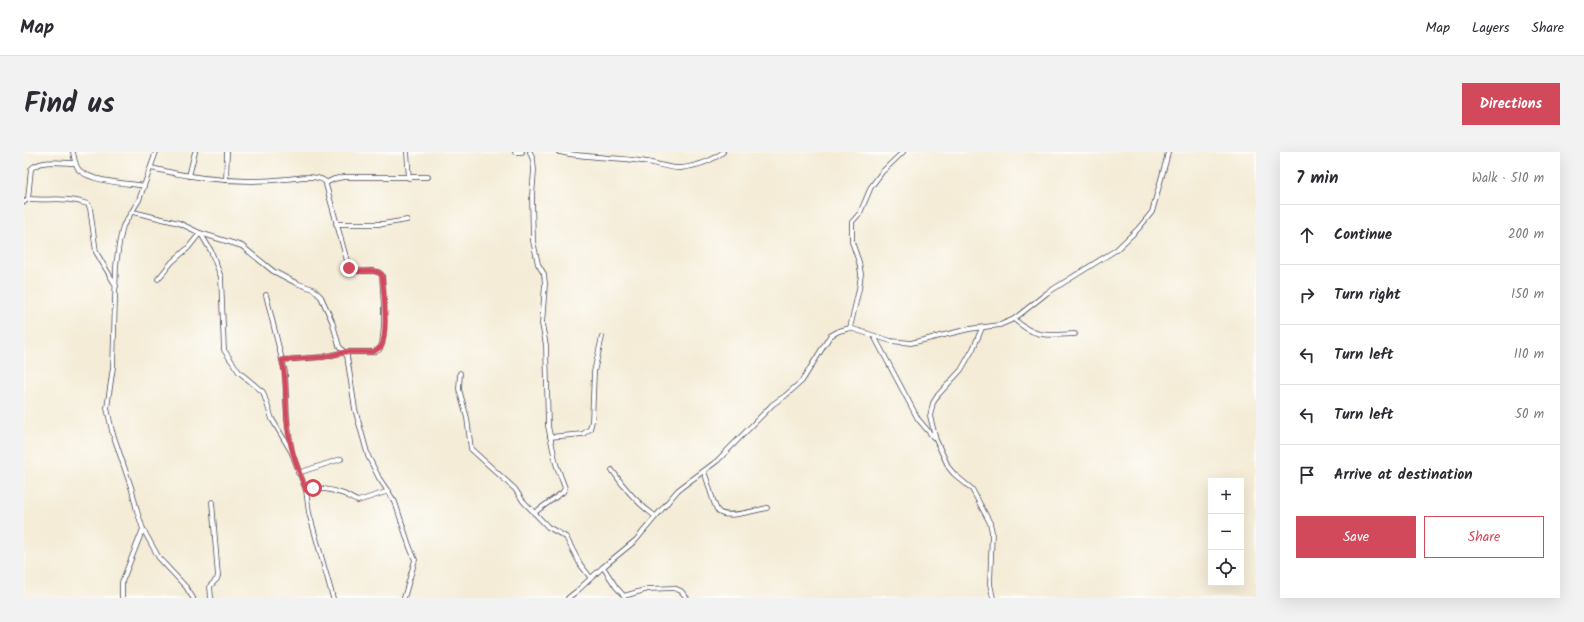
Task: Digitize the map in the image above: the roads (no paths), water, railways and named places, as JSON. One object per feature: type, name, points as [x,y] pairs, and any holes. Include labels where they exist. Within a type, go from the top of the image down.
[{"type":"street","points":[[73,152],[75,163],[80,170],[91,176],[144,186]]},
{"type":"street","points":[[156,152],[133,212],[122,230],[116,266],[113,367],[107,405],[112,431],[130,483],[143,529],[159,558],[193,598]]},
{"type":"street","points":[[189,176],[195,152]]},
{"type":"street","points":[[226,152],[226,180]]},
{"type":"street","points":[[407,152],[409,178]]},
{"type":"street","points":[[515,152],[522,152]]},
{"type":"street","points":[[530,152],[534,170],[532,196],[533,241],[538,264],[545,277],[545,296],[542,324],[546,346],[548,426],[556,464],[565,489],[534,513]]},
{"type":"street","points":[[559,152],[577,156],[640,161],[679,168],[708,161],[716,158],[723,152]]},
{"type":"street","points":[[850,328],[860,289],[861,274],[859,262],[852,242],[852,222],[860,213],[872,187],[882,172],[903,152]]},
{"type":"street","points":[[568,598],[590,577],[636,540],[678,490],[717,461],[774,404],[802,381],[830,336],[850,328],[891,341],[911,343],[969,329],[1000,325],[1014,319],[1047,293],[1116,250],[1138,230],[1152,212],[1168,152]]},
{"type":"street","points":[[75,163],[48,163],[34,165],[31,169],[26,200],[43,201],[66,198],[75,199],[88,204],[90,208],[96,252],[116,286]]},
{"type":"street","points":[[151,168],[189,176],[226,180],[266,181],[316,177],[326,183],[349,268],[355,272],[376,271],[381,274],[384,308],[382,344],[379,350],[373,352],[345,352],[324,357],[282,360]]},
{"type":"street","points":[[326,183],[334,179],[344,177],[428,177]]},
{"type":"street","points":[[133,212],[174,221],[189,226],[200,233],[242,246],[273,271],[296,283],[315,290],[325,303],[340,346],[348,358],[352,394],[364,444],[372,466],[395,502],[415,560],[404,598]]},
{"type":"street","points":[[336,224],[383,224],[407,220]]},
{"type":"street","points":[[158,279],[172,262],[188,248],[200,233]]},
{"type":"street","points":[[200,233],[211,251],[221,277],[224,350],[239,372],[263,392],[272,419],[292,453]]},
{"type":"street","points":[[266,295],[286,380],[287,420],[292,453],[298,473],[306,490],[309,513],[333,598]]},
{"type":"street","points":[[1014,319],[1030,332],[1041,335],[1075,334]]},
{"type":"street","points":[[982,328],[961,370],[938,395],[933,403],[930,416],[936,440],[951,471],[972,489],[990,523],[992,532],[990,584],[993,598]]},
{"type":"street","points":[[550,437],[583,434],[590,429],[592,421],[594,372],[602,336]]},
{"type":"street","points":[[873,336],[918,419],[936,440]]},
{"type":"street","points":[[460,373],[459,389],[467,418],[471,449],[515,489],[534,513],[549,528],[566,537],[580,564],[590,577]]},
{"type":"street","points":[[298,473],[342,459]]},
{"type":"street","points":[[612,470],[625,488],[644,508],[655,516]]},
{"type":"street","points":[[704,472],[716,507],[721,513],[729,515],[767,508]]},
{"type":"street","points":[[306,490],[320,488],[327,489],[342,493],[358,501],[389,491]]},
{"type":"street","points":[[211,598],[210,586],[218,576],[212,502]]},
{"type":"street","points":[[122,598],[122,582],[143,529]]},
{"type":"street","points":[[603,566],[616,587],[624,596],[648,589],[674,588],[681,592],[686,598]]},
{"type":"street","points":[[573,598],[577,591]]}]
